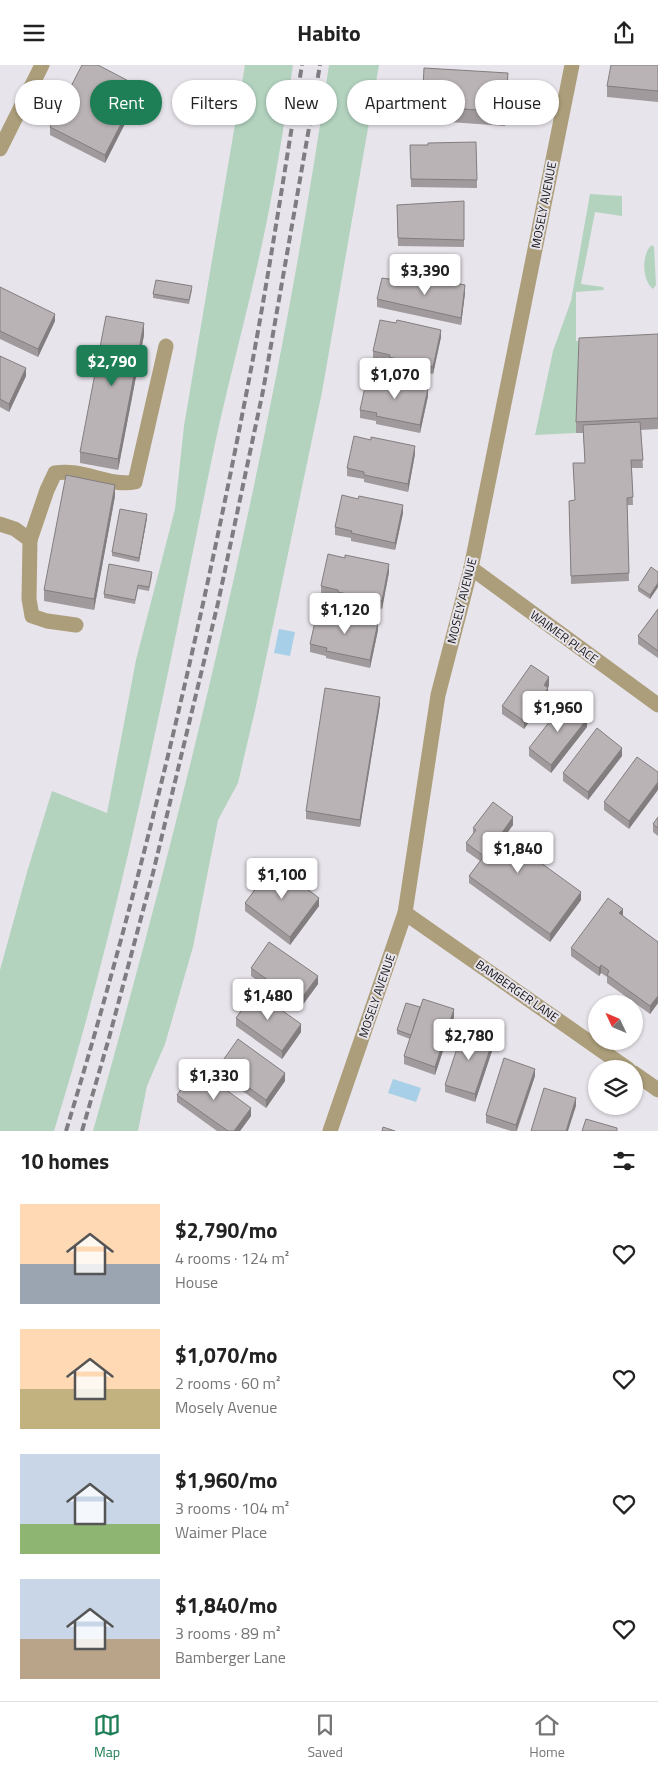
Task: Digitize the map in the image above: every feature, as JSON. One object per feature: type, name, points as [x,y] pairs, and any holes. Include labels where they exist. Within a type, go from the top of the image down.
[{"type":"street","points":[[0,149],[42,65]]},
{"type":"street","name":"MOSELY AVENUE","points":[[330,1131],[405,913],[438,695],[471,569],[572,65]]},
{"type":"street","points":[[76,625],[47,621],[32,616],[29,599],[30,540],[47,489],[56,473],[70,470],[114,481],[135,482],[166,346]]},
{"type":"street","points":[[0,524],[15,529],[30,540]]},
{"type":"street","name":"WAIMER PLACE","points":[[471,569],[658,705]]},
{"type":"street","name":"BAMBERGER LANE","points":[[405,913],[615,1060]]},
{"type":"street","points":[[643,1079],[658,1090]]},
{"type":"green space","points":[[245,65],[293,65],[291,80],[266,80],[266,125],[284,125],[267,220],[217,434],[122,881],[101,965],[54,1131],[0,1131],[0,970],[52,791],[107,813],[136,660],[175,509],[184,426],[235,125],[256,125],[256,80],[242,80]]},
{"type":"green space","points":[[329,65],[379,65],[376,80],[347,80],[347,125],[369,125],[322,392],[256,706],[238,783],[218,820],[193,947],[165,1044],[147,1086],[138,1131],[93,1131],[164,867],[229,602],[284,335],[320,125],[337,125],[337,80],[327,80]]},
{"type":"green space","points":[[590,194],[622,196],[622,216],[595,212],[581,284],[603,287],[604,290],[576,292],[576,341],[597,340],[579,349],[576,433],[535,435],[553,351],[571,301]]},
{"type":"green space","points":[[652,245],[654,247],[656,285],[653,289],[649,285],[644,267],[646,254]]},
{"type":"water","points":[[279,629],[295,632],[290,656],[274,653]]},
{"type":"water","points":[[393,1079],[421,1088],[416,1102],[388,1093]]},
{"type":"building","points":[[82,65],[98,65],[127,80],[90,80],[90,125],[120,125],[105,155],[50,127],[51,125],[80,125],[80,80],[74,80]]},
{"type":"building","points":[[611,65],[658,65],[658,91],[607,86]]},
{"type":"building","points":[[424,68],[508,73],[507,80],[475,80],[475,110],[465,109],[465,80],[423,80]]},
{"type":"building","points":[[476,142],[477,180],[411,179],[410,145]]},
{"type":"building","points":[[464,201],[464,240],[398,238],[397,205]]},
{"type":"building","points":[[382,278],[430,285],[431,278],[465,285],[461,318],[377,299]]},
{"type":"building","points":[[156,280],[192,286],[189,300],[153,294]]},
{"type":"building","points":[[0,287],[55,314],[38,349],[0,331]]},
{"type":"building","points":[[106,316],[144,323],[118,459],[80,452]]},
{"type":"building","points":[[380,320],[396,323],[397,320],[441,330],[433,367],[389,357],[390,355],[373,351]]},
{"type":"building","points":[[658,334],[658,418],[576,422],[579,338]]},
{"type":"building","points":[[0,356],[26,368],[9,404],[0,399]]},
{"type":"building","points":[[367,378],[384,381],[384,379],[428,388],[420,425],[376,416],[377,413],[360,410]]},
{"type":"building","points":[[640,422],[643,460],[631,460],[633,497],[627,498],[629,573],[571,576],[569,501],[575,500],[573,463],[585,463],[583,425]]},
{"type":"building","points":[[354,436],[371,440],[371,437],[415,446],[408,484],[364,475],[364,472],[347,468]]},
{"type":"building","points":[[66,475],[115,485],[94,599],[44,590]]},
{"type":"building","points":[[342,495],[358,499],[359,496],[403,505],[395,543],[351,533],[352,531],[335,527]]},
{"type":"building","points":[[120,509],[147,514],[139,558],[112,552]]},
{"type":"building","points":[[328,554],[345,558],[345,555],[389,564],[382,601],[338,592],[338,590],[321,586]]},
{"type":"building","points":[[109,564],[152,572],[149,587],[138,585],[135,600],[104,594]]},
{"type":"building","points":[[651,567],[658,572],[658,583],[650,595],[638,587]]},
{"type":"building","points":[[658,609],[658,651],[638,636]]},
{"type":"building","points":[[317,613],[334,616],[334,613],[378,622],[370,660],[326,651],[327,648],[310,644]]},
{"type":"building","points":[[531,665],[549,677],[544,685],[548,688],[524,721],[502,706]]},
{"type":"building","points":[[325,688],[380,697],[360,820],[306,811]]},
{"type":"building","points":[[565,702],[587,719],[551,765],[529,748]]},
{"type":"building","points":[[597,728],[622,748],[588,792],[563,773]]},
{"type":"building","points":[[637,757],[658,772],[658,782],[629,821],[604,802]]},
{"type":"building","points":[[493,802],[513,817],[501,834],[581,892],[550,934],[469,876],[484,856],[466,843],[476,830],[473,828]]},
{"type":"building","points":[[658,817],[658,828],[653,824]]},
{"type":"building","points":[[271,862],[319,898],[290,937],[245,903],[263,879],[260,877]]},
{"type":"building","points":[[608,898],[623,909],[619,913],[658,942],[658,996],[650,1006],[643,1001],[643,995],[635,995],[607,975],[609,971],[607,969],[601,965],[599,968],[571,948]]},
{"type":"building","points":[[269,942],[318,976],[299,1002],[251,968]]},
{"type":"building","points":[[255,991],[301,1024],[282,1051],[236,1018]]},
{"type":"building","points":[[423,999],[454,1009],[435,1067],[404,1056]]},
{"type":"building","points":[[406,1003],[420,1007],[411,1035],[397,1030]]},
{"type":"building","points":[[464,1027],[494,1037],[475,1094],[445,1085]]},
{"type":"building","points":[[238,1039],[285,1073],[266,1100],[219,1066]]},
{"type":"building","points":[[504,1058],[535,1069],[516,1125],[486,1115]]},
{"type":"building","points":[[196,1068],[251,1108],[234,1131],[228,1131],[177,1095]]},
{"type":"building","points":[[544,1088],[576,1098],[566,1131],[531,1131]]},
{"type":"building","points":[[586,1119],[617,1128],[617,1131],[582,1131]]},
{"type":"building","points":[[383,1127],[395,1131],[382,1131]]},
{"type":"railway","points":[[66,1131],[119,948],[166,763],[209,577],[255,349],[302,65]]},
{"type":"railway","points":[[82,1131],[153,873],[218,603],[263,391],[320,65]]}]
